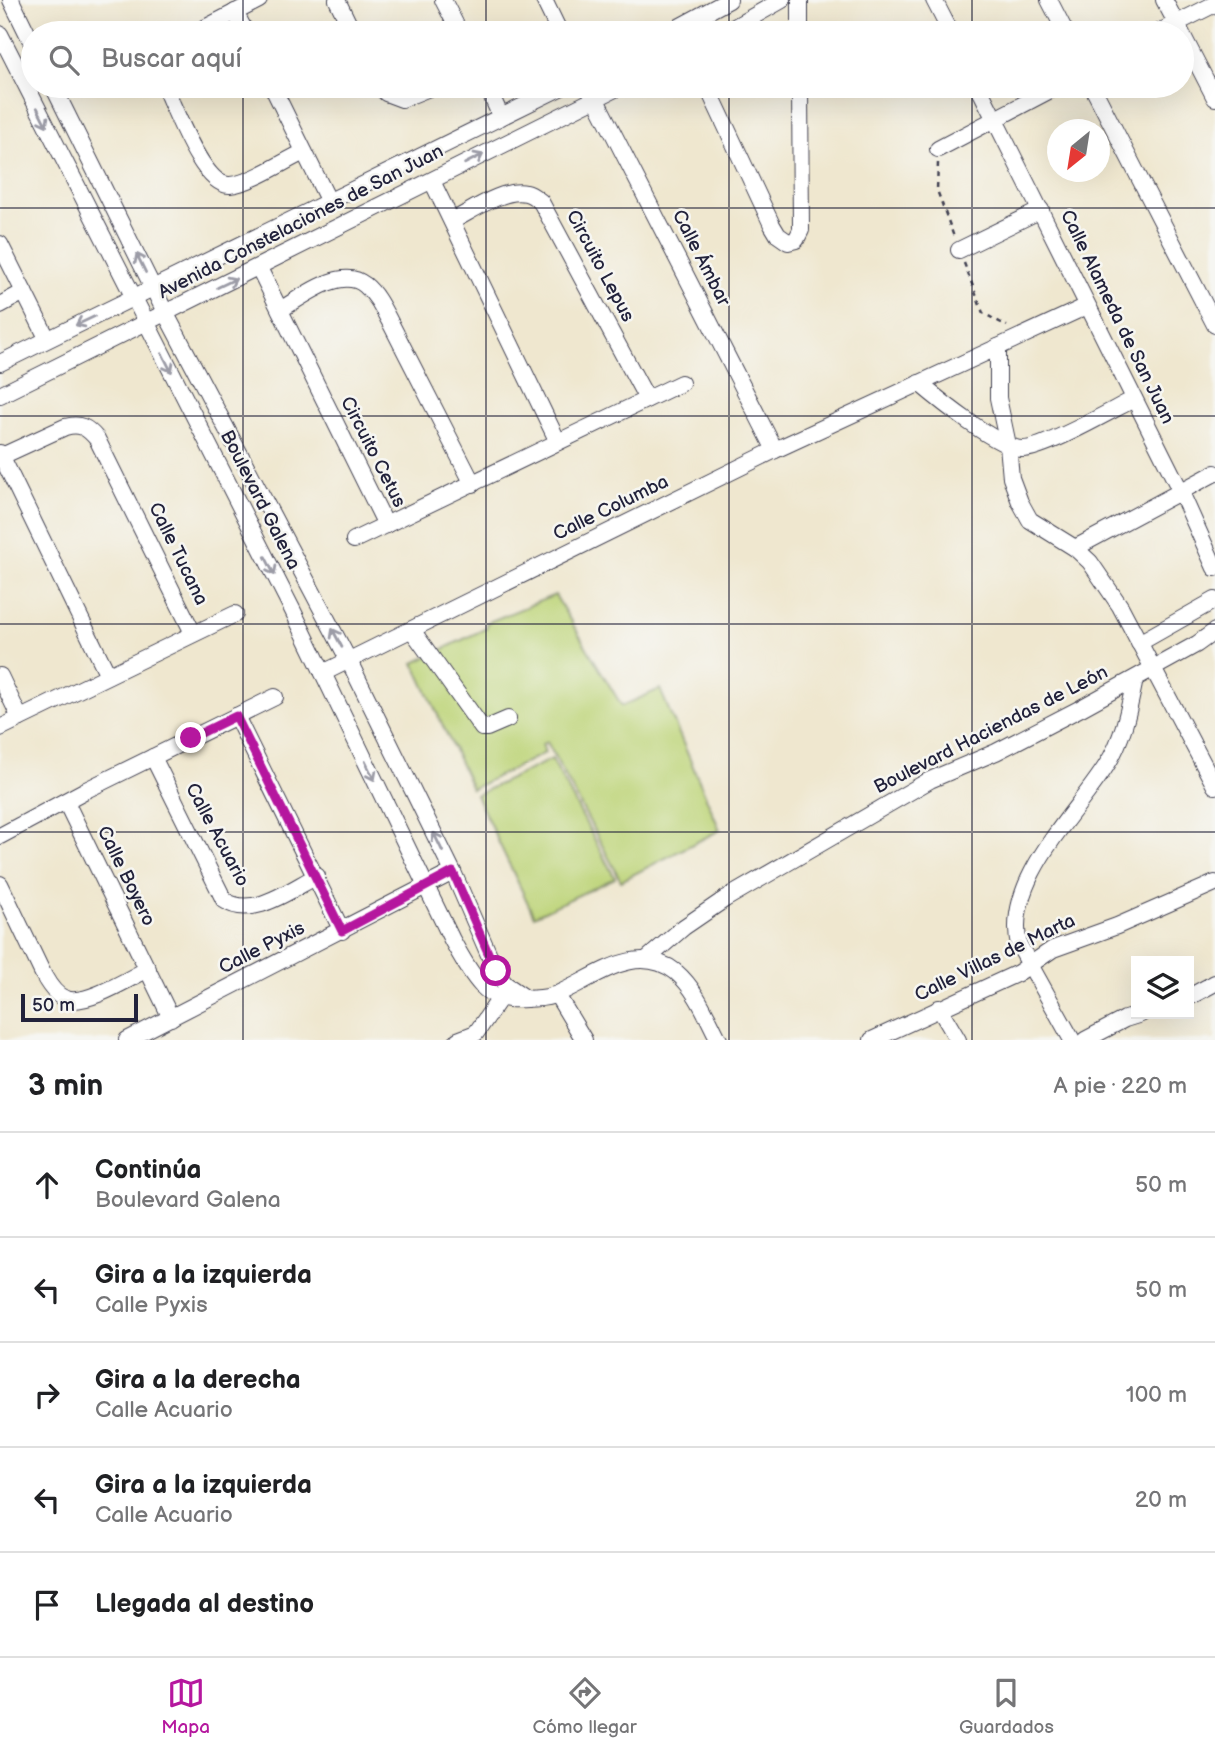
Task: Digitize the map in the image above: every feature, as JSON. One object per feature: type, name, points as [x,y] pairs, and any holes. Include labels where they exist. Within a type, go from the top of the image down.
[{"type":"street","points":[[11,0],[21,21]]},
{"type":"street","points":[[218,21],[259,0]]},
{"type":"street","points":[[337,0],[348,21]]},
{"type":"street","points":[[443,0],[454,21]]},
{"type":"street","points":[[544,0],[554,21]]},
{"type":"street","points":[[690,21],[729,0]]},
{"type":"street","points":[[745,21],[782,0]]},
{"type":"street","points":[[800,0],[800,21]]},
{"type":"street","points":[[934,0],[945,21]]},
{"type":"street","points":[[1049,0],[1060,21]]},
{"type":"street","points":[[1164,0],[1175,21]]},
{"type":"street","points":[[1192,21],[1215,4]]},
{"type":"street","points":[[235,12],[240,21]]},
{"type":"street","name":"Boulevard Galena","points":[[0,34],[21,75]]},
{"type":"street","points":[[1194,57],[1215,98]]},
{"type":"street","name":"Boulevard Galena","points":[[32,98],[323,673],[452,940],[481,985],[504,992]]},
{"type":"street","name":"Boulevard Galena","points":[[60,98],[166,314],[349,661],[453,872],[504,992]]},
{"type":"street","points":[[170,98],[201,163],[218,182],[227,186],[240,183],[304,152]]},
{"type":"street","points":[[278,98],[329,202]]},
{"type":"street","points":[[492,98],[501,117]]},
{"type":"street","name":"Avenida Constelaciones de San Juan","points":[[0,363],[540,98]]},
{"type":"street","name":"Avenida Constelaciones de San Juan","points":[[0,395],[432,181],[581,98]]},
{"type":"street","name":"Calle Ámbar","points":[[595,98],[775,450]]},
{"type":"street","points":[[713,98],[772,225],[778,235],[791,242],[796,240],[801,230],[800,98]]},
{"type":"street","name":"Calle Alameda de San Juan","points":[[984,98],[1180,490],[1215,568]]},
{"type":"street","points":[[938,149],[1036,98]]},
{"type":"street","points":[[1098,98],[1215,325]]},
{"type":"street","points":[[432,181],[558,442]]},
{"type":"street","name":"Circuito Lepus","points":[[452,221],[499,197],[516,192],[529,193],[541,202],[647,399]]},
{"type":"street","points":[[959,250],[1041,210]]},
{"type":"street","points":[[0,244],[47,338]]},
{"type":"street","name":"Circuito Cetus","points":[[259,268],[386,525],[681,383]]},
{"type":"street","points":[[280,310],[338,280],[354,279],[364,284],[376,296],[473,484]]},
{"type":"street","points":[[0,305],[24,292]]},
{"type":"street","name":"Calle Columba","points":[[323,673],[775,450],[1087,306]]},
{"type":"street","points":[[998,348],[998,398],[1012,478],[1020,502],[1030,520],[1075,548],[1090,562],[1120,606],[1215,786]]},
{"type":"street","points":[[919,383],[949,408],[1008,445],[1022,449],[1032,448],[1073,430],[1134,399]]},
{"type":"street","name":"Calle Tucana","points":[[76,424],[90,431],[97,439],[193,633],[108,675],[1,455],[76,424]]},
{"type":"street","points":[[1075,548],[1215,473]]},
{"type":"street","points":[[354,540],[386,525]]},
{"type":"street","points":[[1139,643],[1215,600]]},
{"type":"street","points":[[193,633],[235,614]]},
{"type":"street","points":[[412,629],[482,728],[508,719]]},
{"type":"street","name":"Boulevard Haciendas de León","points":[[647,959],[725,899],[930,780],[996,752],[1135,679],[1215,631]]},
{"type":"street","points":[[0,728],[108,675]]},
{"type":"street","points":[[0,676],[20,718]]},
{"type":"street","points":[[1072,1040],[1019,945],[1016,931],[1018,912],[1025,889],[1045,849],[1107,765],[1127,719],[1135,679]]},
{"type":"street","points":[[0,836],[85,790],[275,697]]},
{"type":"street","points":[[236,716],[342,931]]},
{"type":"street","name":"Calle Acuario","points":[[153,757],[218,890],[231,904],[259,905],[317,876]]},
{"type":"street","name":"Calle Boyero","points":[[66,802],[170,1018]]},
{"type":"street","name":"Calle Pyxis","points":[[127,1040],[453,872]]},
{"type":"street","name":"Calle Villas de Marta","points":[[872,1040],[1003,980],[1053,949],[1117,926],[1215,883]]},
{"type":"street","points":[[0,884],[50,987],[66,999],[78,1000],[93,995],[148,969]]},
{"type":"street","points":[[458,1040],[478,1037],[504,992],[527,999],[545,998],[557,995],[606,969],[647,959],[676,973],[689,986],[719,1040]]},
{"type":"street","points":[[1194,994],[1215,983]]},
{"type":"street","points":[[557,995],[584,1040]]},
{"type":"street","points":[[940,1008],[958,1040]]},
{"type":"street","points":[[1085,1040],[1131,1017]]},
{"type":"green space","points":[[555,595],[622,706],[660,689],[720,830],[621,881],[547,742],[542,744],[545,753],[472,789],[414,663],[487,628],[486,623]]},
{"type":"green space","points":[[552,759],[615,878],[534,916],[476,795]]},
{"type":"route","points":[[191,738],[236,716],[342,931],[453,872],[496,971]]}]
